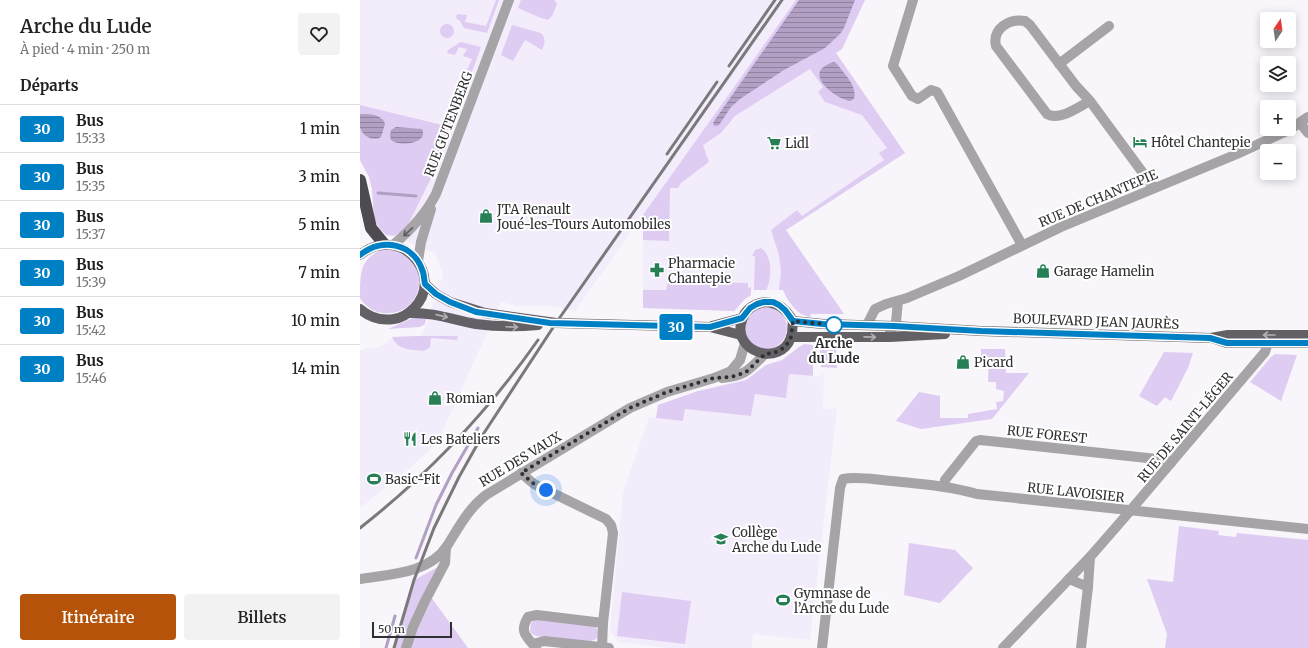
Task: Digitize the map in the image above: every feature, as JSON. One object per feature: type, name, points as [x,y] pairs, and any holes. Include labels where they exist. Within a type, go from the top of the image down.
[{"type":"highway","points":[[360,180],[370,228],[389,245]]},
{"type":"main road","points":[[360,255],[366,250],[375,246],[389,245],[402,247],[418,261],[423,272],[425,284],[417,305],[409,313],[399,318],[381,320],[365,314],[360,309]]},
{"type":"main road","points":[[425,284],[436,294],[450,302],[476,312],[550,323],[710,327],[742,318]]},
{"type":"main road","points":[[764,302],[773,302],[779,305],[785,310],[793,321],[791,337],[787,344],[781,350],[765,354],[750,348],[743,339],[740,327],[742,318],[750,308],[764,302]]},
{"type":"main road","points":[[409,313],[422,312],[491,326],[519,327],[550,323]]},
{"type":"main road","name":"BOULEVARD JEAN JAURÈS","points":[[793,321],[866,326],[890,332]]},
{"type":"main road","points":[[710,327],[743,339]]},
{"type":"main road","name":"BOULEVARD JEAN JAURÈS","points":[[791,337],[890,332],[981,331],[1210,338],[1228,335],[1308,335]]},
{"type":"main road","name":"BOULEVARD JEAN JAURÈS","points":[[1210,338],[1227,343],[1308,343]]},
{"type":"street","name":"RUE GUTENBERG","points":[[389,245],[416,224],[425,213],[436,194],[509,0]]},
{"type":"street","points":[[913,0],[893,66],[912,96],[918,99],[931,90],[937,92],[1022,245]]},
{"type":"street","points":[[1090,101],[1063,115],[1051,116],[1047,114],[996,46],[996,37],[1001,28],[1005,24],[1014,20],[1025,21],[1090,101],[1154,188]]},
{"type":"street","points":[[1059,64],[1109,26]]},
{"type":"street","points":[[1304,120],[1308,133]]},
{"type":"street","name":"RUE DE CHANTEPIE","points":[[866,326],[875,309],[959,276],[1061,227],[1237,154],[1289,130],[1304,120]]},
{"type":"street","points":[[418,261],[421,242],[436,194]]},
{"type":"street","points":[[890,332],[896,322],[898,301]]},
{"type":"street","name":"RUE DES VAUX","points":[[360,579],[419,568],[433,561],[446,548],[470,509],[476,502],[521,473],[630,408],[667,392],[726,373],[735,367],[740,360],[743,339]]},
{"type":"street","name":"RUE DE SAINT-LÉGER","points":[[1003,648],[1090,557],[1132,510],[1265,352],[1268,343]]},
{"type":"street","name":"RUE DES VAUX","points":[[714,378],[731,377],[746,372],[765,354]]},
{"type":"street","name":"RUE FOREST","points":[[944,487],[945,480],[976,441],[980,440],[1166,460],[1171,463]]},
{"type":"street","points":[[521,473],[534,484],[606,519],[611,525],[614,533],[603,623],[605,648],[544,641],[534,646],[523,632],[523,625],[528,617],[537,615],[603,623]]},
{"type":"street","name":"RUE LAVOISIER","points":[[822,648],[840,488],[843,478],[873,479],[958,489],[977,494],[1308,529]]},
{"type":"street","points":[[406,648],[413,627],[425,600],[445,563],[446,548]]},
{"type":"street","points":[[1081,648],[1090,557]]},
{"type":"street","points":[[1069,579],[1088,587]]},
{"type":"shaded area","points":[[360,0],[796,0],[686,156],[721,133],[735,116],[836,53],[905,153],[786,230],[844,314],[811,314],[810,317],[801,315],[786,297],[783,290],[751,290],[751,295],[734,311],[643,308],[643,215],[575,311],[551,306],[518,306],[501,302],[437,443],[403,474],[360,508],[360,350],[365,350],[366,348],[379,348],[391,339],[420,338],[427,323],[443,274],[435,253],[394,236],[386,235],[374,219],[372,189],[369,177],[360,160]]},
{"type":"shaded area","points":[[496,0],[499,0],[487,33],[464,28],[460,21],[456,18],[457,14],[467,15],[465,22],[486,26]]},
{"type":"shaded area","points":[[521,0],[554,0],[557,4],[552,16],[548,20],[518,8]]},
{"type":"shaded area","points":[[796,0],[865,0],[842,49],[836,53],[905,153],[786,230],[844,314],[811,314],[810,317],[797,311],[783,290],[779,290],[781,272],[779,255],[771,230],[797,210],[802,216],[884,160],[879,153],[887,148],[862,115],[825,102],[818,92],[823,87],[810,69],[735,116],[721,133],[703,145],[709,162],[681,183],[678,188],[670,188],[669,241],[643,240],[643,215]]},
{"type":"shaded area","points":[[799,0],[855,0],[844,28],[840,34],[825,48],[784,70],[740,99],[731,107],[719,125],[715,126],[713,124],[714,121]]},
{"type":"shaded area","points":[[444,24],[450,24],[454,28],[454,34],[450,38],[444,38],[440,34],[440,28]]},
{"type":"shaded area","points":[[512,25],[541,33],[544,37],[544,45],[542,50],[525,40],[513,61],[501,55]]},
{"type":"shaded area","points":[[461,42],[481,47],[444,148],[436,168],[406,229],[394,236],[386,235],[374,219],[372,189],[369,177],[360,160],[360,105],[442,125],[472,59],[463,56],[467,49],[459,47],[455,55],[447,53],[448,50]]},
{"type":"shaded area","points":[[834,62],[847,76],[854,89],[854,99],[850,101],[832,92],[826,87],[819,76],[820,71],[826,65]]},
{"type":"shaded area","points":[[360,114],[375,115],[381,118],[385,124],[381,137],[375,139],[368,137],[363,133],[360,127]]},
{"type":"shaded area","points":[[396,127],[422,129],[423,134],[421,138],[412,143],[406,144],[395,142],[391,140],[390,136],[391,130]]},
{"type":"shaded area","points":[[761,248],[768,256],[770,268],[769,280],[766,290],[754,290],[755,256],[752,256],[755,250]]},
{"type":"shaded area","points":[[383,249],[400,252],[411,260],[418,271],[419,283],[416,295],[409,305],[397,312],[382,313],[372,310],[366,306],[360,298],[360,281],[363,268],[370,257]]},
{"type":"shaded area","points":[[668,281],[748,283],[748,288],[751,287],[751,295],[734,311],[643,308],[643,290],[666,290]]},
{"type":"shaded area","points":[[766,307],[781,313],[787,328],[781,343],[766,349],[751,343],[745,328],[751,313]]},
{"type":"shaded area","points":[[427,316],[425,324],[420,327],[388,329],[415,317]]},
{"type":"shaded area","points":[[458,336],[457,340],[431,338],[430,347],[424,351],[401,347],[392,337]]},
{"type":"shaded area","points":[[804,344],[813,345],[813,376],[789,374],[786,398],[755,394],[751,416],[685,409],[683,421],[656,418],[658,405],[698,391],[746,380],[766,365],[782,360]]},
{"type":"shaded area","points":[[820,349],[836,350],[837,368],[821,367],[821,365],[824,365],[825,354],[820,353]]},
{"type":"shaded area","points":[[981,349],[1005,349],[1006,373],[1029,373],[992,419],[921,429],[896,421],[919,392],[940,396],[940,418],[968,418],[968,414],[997,409],[996,402],[1003,401],[1004,391],[996,389],[996,382],[988,382],[989,357],[981,357]]},
{"type":"shaded area","points":[[1164,352],[1193,353],[1188,368],[1171,401],[1165,397],[1157,406],[1139,396]]},
{"type":"shaded area","points":[[1275,354],[1297,355],[1281,401],[1250,382]]},
{"type":"shaded area","name":"Collège Arche du Lude","points":[[821,373],[824,373],[823,410],[837,408],[810,640],[753,634],[752,648],[667,648],[619,642],[610,631],[623,493],[649,417],[683,421],[685,409],[751,416],[755,394],[786,398],[789,374],[820,377]]},
{"type":"shaded area","points":[[1179,526],[1219,531],[1218,535],[1236,537],[1237,533],[1308,540],[1308,648],[1165,648],[1167,634],[1147,579],[1173,582]]},
{"type":"shaded area","points":[[909,543],[955,550],[973,568],[940,603],[904,595]]},
{"type":"shaded area","points":[[451,560],[431,597],[468,648],[395,648],[414,580]]},
{"type":"shaded area","points":[[622,592],[691,601],[685,644],[617,636]]},
{"type":"shaded area","points":[[538,619],[593,625],[597,630],[598,635],[596,639],[589,642],[536,636],[530,631],[531,623]]},
{"type":"waterway","points":[[378,193],[416,196]]},
{"type":"waterway","points":[[416,558],[436,505],[452,473],[478,428]]},
{"type":"waterway","points":[[386,648],[395,616]]},
{"type":"railway","points":[[729,66],[775,0]]},
{"type":"railway","points":[[394,648],[414,580],[434,528],[459,477],[482,436],[556,323],[782,0]]},
{"type":"railway","points":[[667,154],[717,82]]},
{"type":"railway","points":[[360,528],[410,486],[456,441],[499,392],[538,340]]},
{"type":"bus line","name":"30","points":[[360,255],[366,250],[384,244],[402,247],[418,261],[423,272],[425,284],[436,294],[450,302],[476,312],[556,324],[710,327],[742,318],[750,308],[757,304],[773,302],[785,310],[793,321],[814,324],[1210,338],[1227,343],[1308,343]]},
{"type":"place","name":"Hôtel Chantepie","points":[[1140,142]]},
{"type":"place","name":"Lidl","points":[[774,143]]},
{"type":"place","name":"JTA Renault Joué-les-Tours Automobiles","points":[[486,216]]},
{"type":"place","name":"Pharmacie Chantepie","points":[[657,270]]},
{"type":"place","name":"Garage Hamelin","points":[[1043,271]]},
{"type":"place","name":"Arche du Lude","points":[[834,325]]},
{"type":"place","name":"Picard","points":[[963,362]]},
{"type":"place","name":"Romian","points":[[435,398]]},
{"type":"place","name":"Les Bateliers","points":[[410,439]]},
{"type":"place","name":"Basic-Fit","points":[[374,479]]},
{"type":"place","name":"Collège Arche du Lude","points":[[721,539]]},
{"type":"place","name":"Gymnase de l’Arche du Lude","points":[[783,600]]},
{"type":"route","points":[[546,490],[534,484],[521,473],[630,408],[667,392],[714,378],[731,377],[746,372],[765,354],[781,350],[787,344],[791,337],[793,321],[834,325]]}]
